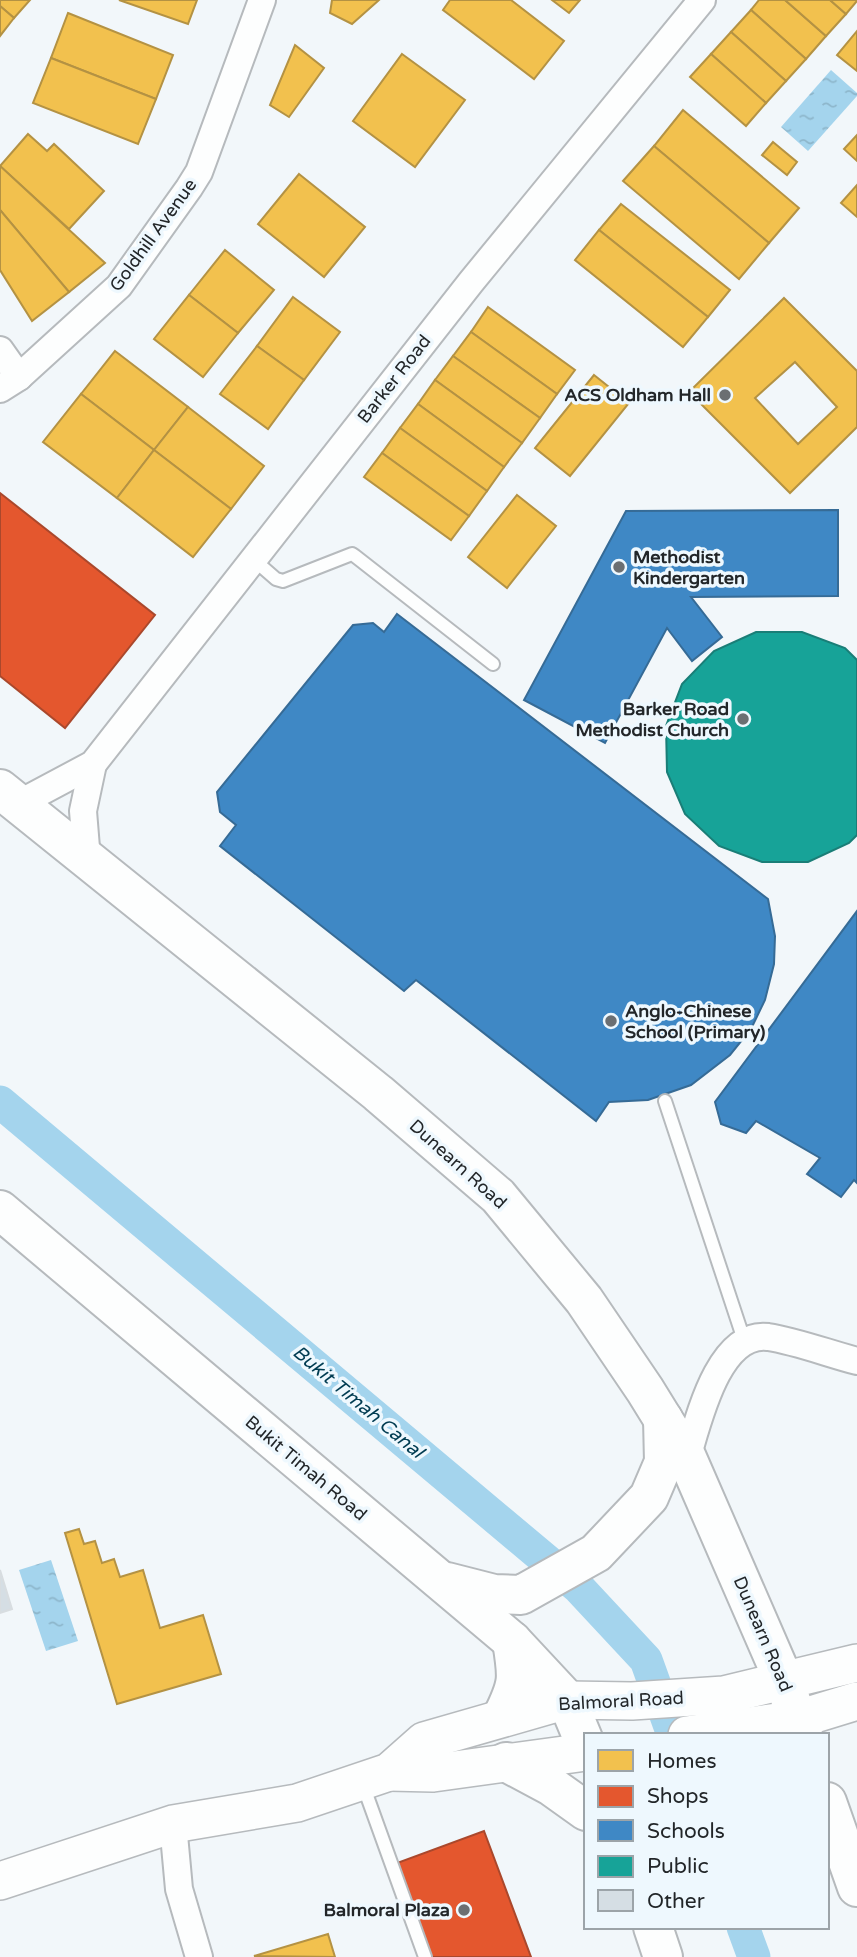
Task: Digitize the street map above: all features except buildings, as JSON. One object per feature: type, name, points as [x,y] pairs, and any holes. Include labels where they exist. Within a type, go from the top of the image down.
[{"type":"highway","name":"Dunearn Road","points":[[9,797],[378,1093],[498,1196],[584,1300],[687,1458],[784,1681],[801,1727]]},
{"type":"highway","name":"Bukit Timah Road","points":[[0,1210],[512,1641],[567,1700],[584,1741]]},
{"type":"highway","points":[[439,1580],[494,1594],[521,1595],[596,1553],[649,1497],[664,1462],[663,1419]]},
{"type":"highway","points":[[502,1717],[518,1679],[512,1641]]},
{"type":"highway","points":[[506,1762],[551,1786],[584,1810]]},
{"type":"highway","points":[[829,1808],[857,1887]]},
{"type":"highway","points":[[829,1880],[857,1903]]},
{"type":"highway","points":[[654,1929],[663,1957]]},
{"type":"highway","points":[[675,1957],[677,1936],[681,1929]]},
{"type":"street","name":"Goldhill Avenue","points":[[9,383],[119,286],[189,188],[199,172],[262,0]]},
{"type":"street","name":"Barker Road","points":[[87,860],[83,811],[93,764],[471,282],[702,0]]},
{"type":"street","points":[[0,350],[9,383]]},
{"type":"street","name":"Barker Road","points":[[9,797],[93,764]]},
{"type":"street","points":[[687,1458],[705,1400],[726,1359],[744,1340],[766,1337],[857,1361]]},
{"type":"street","name":"Balmoral Road","points":[[690,1733],[784,1681],[857,1663]]},
{"type":"street","name":"Balmoral Road","points":[[0,1881],[173,1824],[298,1803],[375,1776],[424,1741],[567,1700],[632,1701],[729,1711],[801,1727],[857,1701]]},
{"type":"street","name":"Balmoral Road","points":[[375,1776],[433,1773],[584,1752]]},
{"type":"street","points":[[173,1824],[179,1889],[199,1957]]},
{"type":"lane","points":[[253,559],[276,579],[283,580],[352,554],[493,664]]},
{"type":"lane","points":[[665,1101],[744,1340]]},
{"type":"lane","points":[[375,1776],[425,1957]]},
{"type":"water","points":[[831,70],[857,93],[857,96],[808,151],[781,127]]},
{"type":"water","points":[[51,1560],[78,1641],[46,1651],[19,1570]]},
{"type":"waterway","name":"Bukit Timah Canal","points":[[0,1102],[578,1587],[646,1660],[672,1733]]},
{"type":"waterway","name":"Bukit Timah Canal","points":[[744,1929],[754,1957]]},
{"type":"place","name":"ACS Oldham Hall","points":[[725,395]]},
{"type":"place","name":"Methodist Kindergarten","points":[[619,567]]},
{"type":"place","name":"Barker Road Methodist Church","points":[[743,719]]},
{"type":"place","name":"Anglo-Chinese School (Primary)","points":[[611,1021]]},
{"type":"place","name":"Balmoral Plaza","points":[[464,1910]]}]
